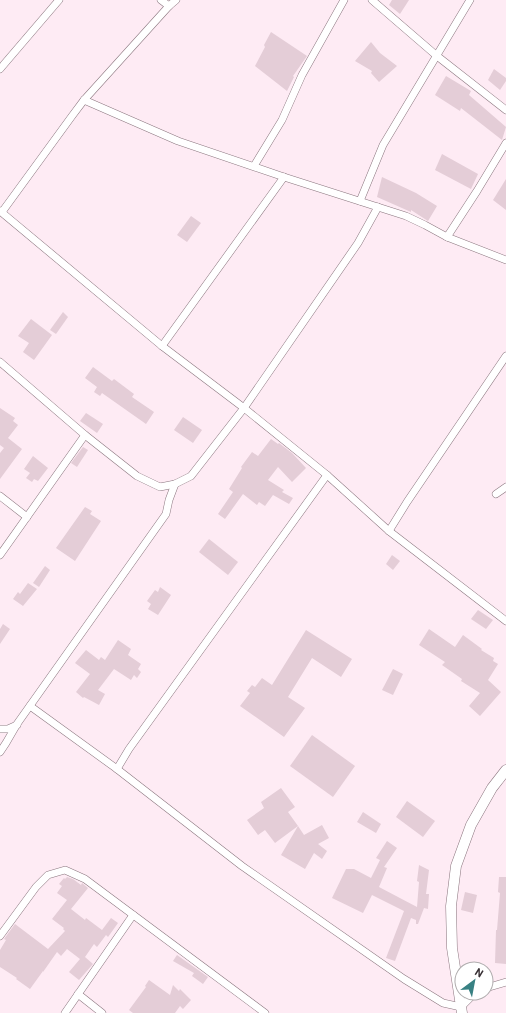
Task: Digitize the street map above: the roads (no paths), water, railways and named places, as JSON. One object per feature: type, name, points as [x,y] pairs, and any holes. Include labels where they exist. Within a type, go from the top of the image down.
[{"type":"street","points":[[0,70],[59,0]]},
{"type":"street","points":[[161,0],[169,6]]},
{"type":"street","points":[[176,0],[84,100],[1,212],[162,346],[244,408],[327,475],[389,531],[503,614],[506,621]]},
{"type":"street","points":[[254,166],[282,120],[302,75],[344,0]]},
{"type":"street","points":[[372,0],[436,56],[506,110]]},
{"type":"street","points":[[360,201],[383,145],[470,0]]},
{"type":"street","points":[[84,100],[178,141],[406,216],[447,237],[506,260]]},
{"type":"street","points":[[447,237],[506,143]]},
{"type":"street","points":[[162,346],[284,176]]},
{"type":"street","points":[[0,362],[85,435],[137,476],[160,486],[175,484],[191,476],[244,408],[358,243],[378,208]]},
{"type":"street","points":[[389,531],[506,356]]},
{"type":"street","points":[[0,555],[85,435]]},
{"type":"street","points":[[117,769],[129,749],[327,475]]},
{"type":"street","points":[[0,752],[17,724],[166,514],[175,484]]},
{"type":"street","points":[[496,494],[506,487]]},
{"type":"street","points":[[0,496],[27,517]]},
{"type":"street","points":[[30,706],[117,769],[242,866],[398,975],[443,1003],[461,1010]]},
{"type":"street","points":[[0,729],[8,729],[17,724]]},
{"type":"street","points":[[461,1010],[452,941],[451,906],[456,866],[471,825],[492,788],[506,770]]},
{"type":"street","points":[[0,936],[36,887],[48,875],[65,870],[85,879],[265,1013]]},
{"type":"street","points":[[65,1013],[133,915]]},
{"type":"street","points":[[494,986],[506,982]]},
{"type":"street","points":[[78,994],[102,1013]]},
{"type":"street","points":[[461,1010],[468,1001]]}]
